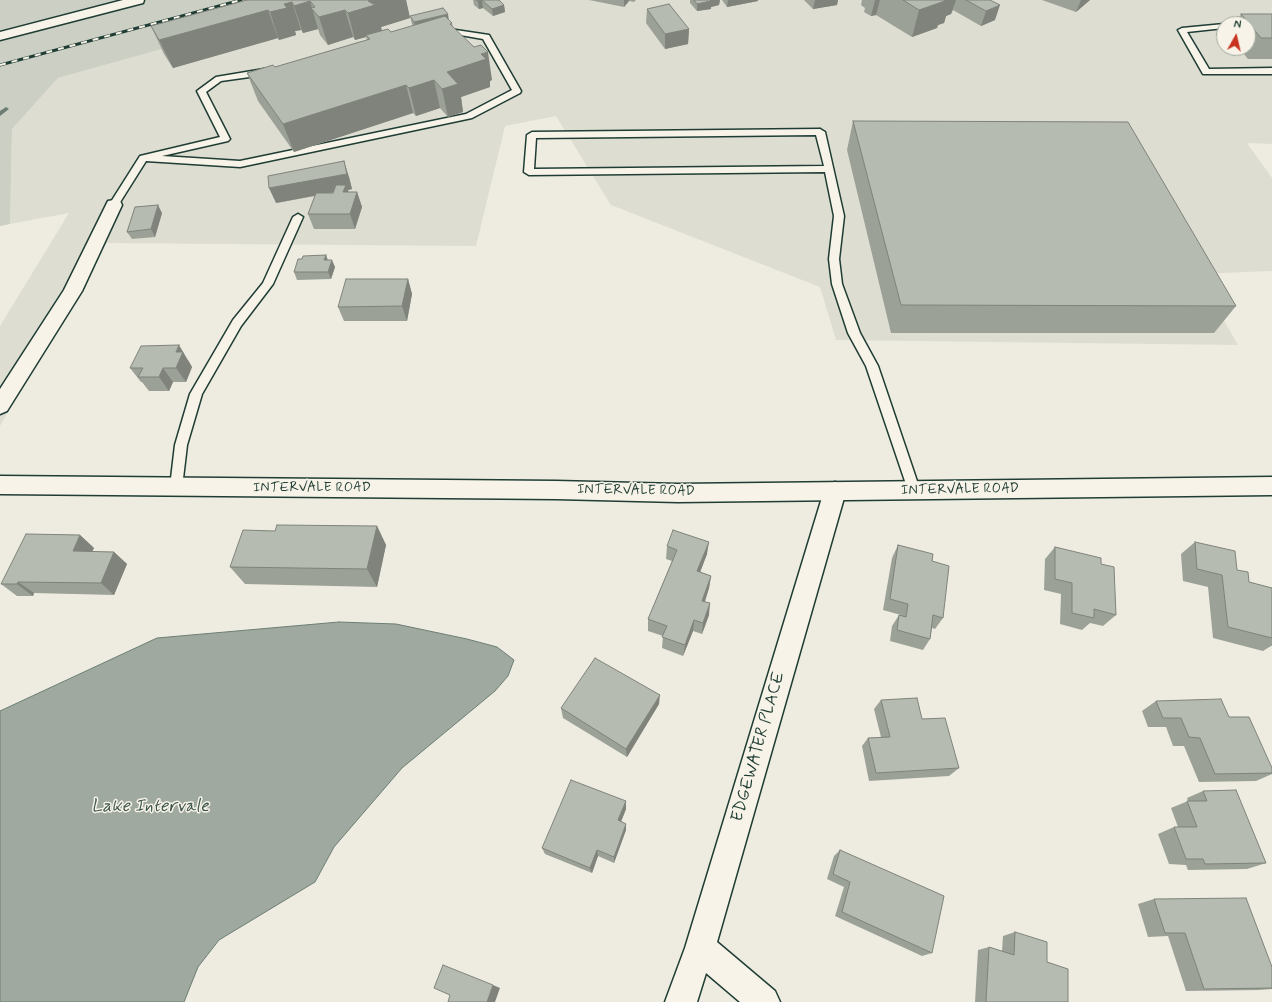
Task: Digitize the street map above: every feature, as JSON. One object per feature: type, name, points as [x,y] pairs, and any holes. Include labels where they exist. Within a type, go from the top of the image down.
[{"type":"street","points":[[0,36],[138,0]]},
{"type":"street","points":[[0,406],[73,291],[114,205]]},
{"type":"street","name":"INTERVALE ROAD","points":[[0,485],[556,490],[678,493],[1272,486]]},
{"type":"street","name":"EDGEWATER PLACE","points":[[681,1002],[700,948],[834,491]]},
{"type":"street","points":[[700,948],[764,1002]]},
{"type":"lane","points":[[1216,27],[1182,30],[1206,72],[1272,71]]},
{"type":"lane","points":[[143,158],[240,164],[469,116],[517,91],[486,37],[449,31],[434,35]]},
{"type":"lane","points":[[114,205],[143,158],[225,139],[201,90],[219,79],[271,71]]},
{"type":"lane","points":[[829,169],[529,172],[532,136],[820,132],[829,169],[839,216],[834,259],[842,302],[854,333],[872,366],[914,490]]},
{"type":"lane","points":[[176,487],[181,445],[196,394],[237,322],[268,284],[298,217]]},
{"type":"shaded area","points":[[0,0],[338,0],[58,78],[12,129],[10,224],[0,226]]},
{"type":"shaded area","points":[[338,0],[1272,0],[1272,144],[1247,143],[1272,178],[1272,271],[1197,274],[1238,345],[836,340],[820,287],[611,205],[556,116],[505,126],[476,246],[102,243],[0,426],[0,326],[69,213],[10,224],[12,129],[58,78]]},
{"type":"water","name":"Lake Intervale","points":[[339,622],[396,624],[467,639],[497,647],[514,660],[508,676],[495,691],[402,768],[334,847],[315,882],[219,940],[198,967],[184,1002],[0,1002],[0,711],[157,638]]},
{"type":"building","points":[[247,0],[372,0],[368,1],[375,5],[348,13],[345,10],[319,17],[311,8],[315,7],[310,1],[294,6],[292,2],[284,4],[287,8],[270,12],[268,10],[159,40],[151,26]]},
{"type":"building","points":[[482,0],[499,0],[504,5],[492,9]]},
{"type":"building","points":[[694,0],[710,0],[711,1],[697,4]]},
{"type":"building","points":[[903,0],[944,0],[945,1],[919,10]]},
{"type":"building","points":[[966,0],[990,0],[1000,5],[986,11]]},
{"type":"building","points":[[669,4],[689,29],[665,34],[647,9]]},
{"type":"building","points":[[443,8],[448,14],[414,22],[410,16]]},
{"type":"building","points":[[1241,14],[1272,14],[1272,38],[1261,38],[1256,32],[1256,16],[1243,16]]},
{"type":"building","points":[[445,16],[452,23],[450,24],[474,47],[481,45],[488,52],[481,54],[486,59],[447,72],[458,84],[442,89],[434,80],[409,88],[406,85],[283,124],[247,73],[273,65],[275,67],[370,39],[366,35],[388,29],[391,32]]},
{"type":"building","points":[[853,121],[1128,122],[1236,306],[901,305]]},
{"type":"building","points":[[344,161],[347,174],[269,188],[268,176]]},
{"type":"building","points":[[336,185],[346,185],[343,192],[357,192],[350,214],[308,214],[316,193],[333,193]]},
{"type":"building","points":[[158,205],[151,229],[127,232],[135,207]]},
{"type":"building","points":[[326,255],[324,260],[332,260],[328,272],[294,272],[298,259],[302,259],[303,256]]},
{"type":"building","points":[[346,279],[408,279],[402,306],[338,307]]},
{"type":"building","points":[[179,345],[176,352],[183,352],[176,368],[163,368],[159,377],[138,377],[143,368],[130,368],[141,346]]},
{"type":"building","points":[[277,525],[377,526],[367,569],[230,567],[243,530],[275,531]]},
{"type":"building","points":[[673,530],[709,542],[697,571],[711,576],[702,601],[710,603],[703,623],[694,620],[685,645],[662,637],[667,626],[648,619],[677,550],[667,546]]},
{"type":"building","points":[[26,534],[80,535],[73,551],[114,552],[101,583],[18,582],[17,584],[1,584]]},
{"type":"building","points":[[1195,542],[1235,551],[1237,570],[1248,572],[1249,582],[1272,588],[1272,638],[1228,627],[1222,575],[1197,569]]},
{"type":"building","points":[[898,545],[933,554],[932,561],[949,566],[943,618],[933,615],[930,639],[897,630],[899,615],[906,617],[908,604],[890,599]]},
{"type":"building","points":[[1055,547],[1101,558],[1101,564],[1114,567],[1116,615],[1094,609],[1094,618],[1072,613],[1072,583],[1055,579]]},
{"type":"building","points":[[595,658],[660,695],[626,749],[561,708]]},
{"type":"building","points":[[917,698],[922,719],[945,718],[959,768],[876,773],[868,738],[890,737],[881,700]]},
{"type":"building","points":[[1221,699],[1229,717],[1249,717],[1272,768],[1272,773],[1215,774],[1200,738],[1189,737],[1181,718],[1163,718],[1156,701]]},
{"type":"building","points":[[571,780],[626,801],[618,820],[626,824],[614,857],[597,850],[590,868],[542,848]]},
{"type":"building","points":[[1236,790],[1266,863],[1205,864],[1203,859],[1186,859],[1174,827],[1197,827],[1187,801],[1207,801],[1203,791]]},
{"type":"building","points":[[840,850],[944,896],[932,953],[842,912],[850,882],[833,874]]},
{"type":"building","points":[[1246,898],[1272,967],[1272,988],[1204,989],[1185,933],[1165,933],[1154,899]]},
{"type":"building","points":[[1015,932],[1047,942],[1047,962],[1068,969],[1068,1002],[986,1002],[989,947],[1014,955]]},
{"type":"building","points":[[443,965],[493,985],[487,1002],[448,1002],[450,995],[434,988]]},
{"type":"waterway","points":[[0,114],[6,109]]},
{"type":"railway","points":[[0,65],[241,0]]}]
